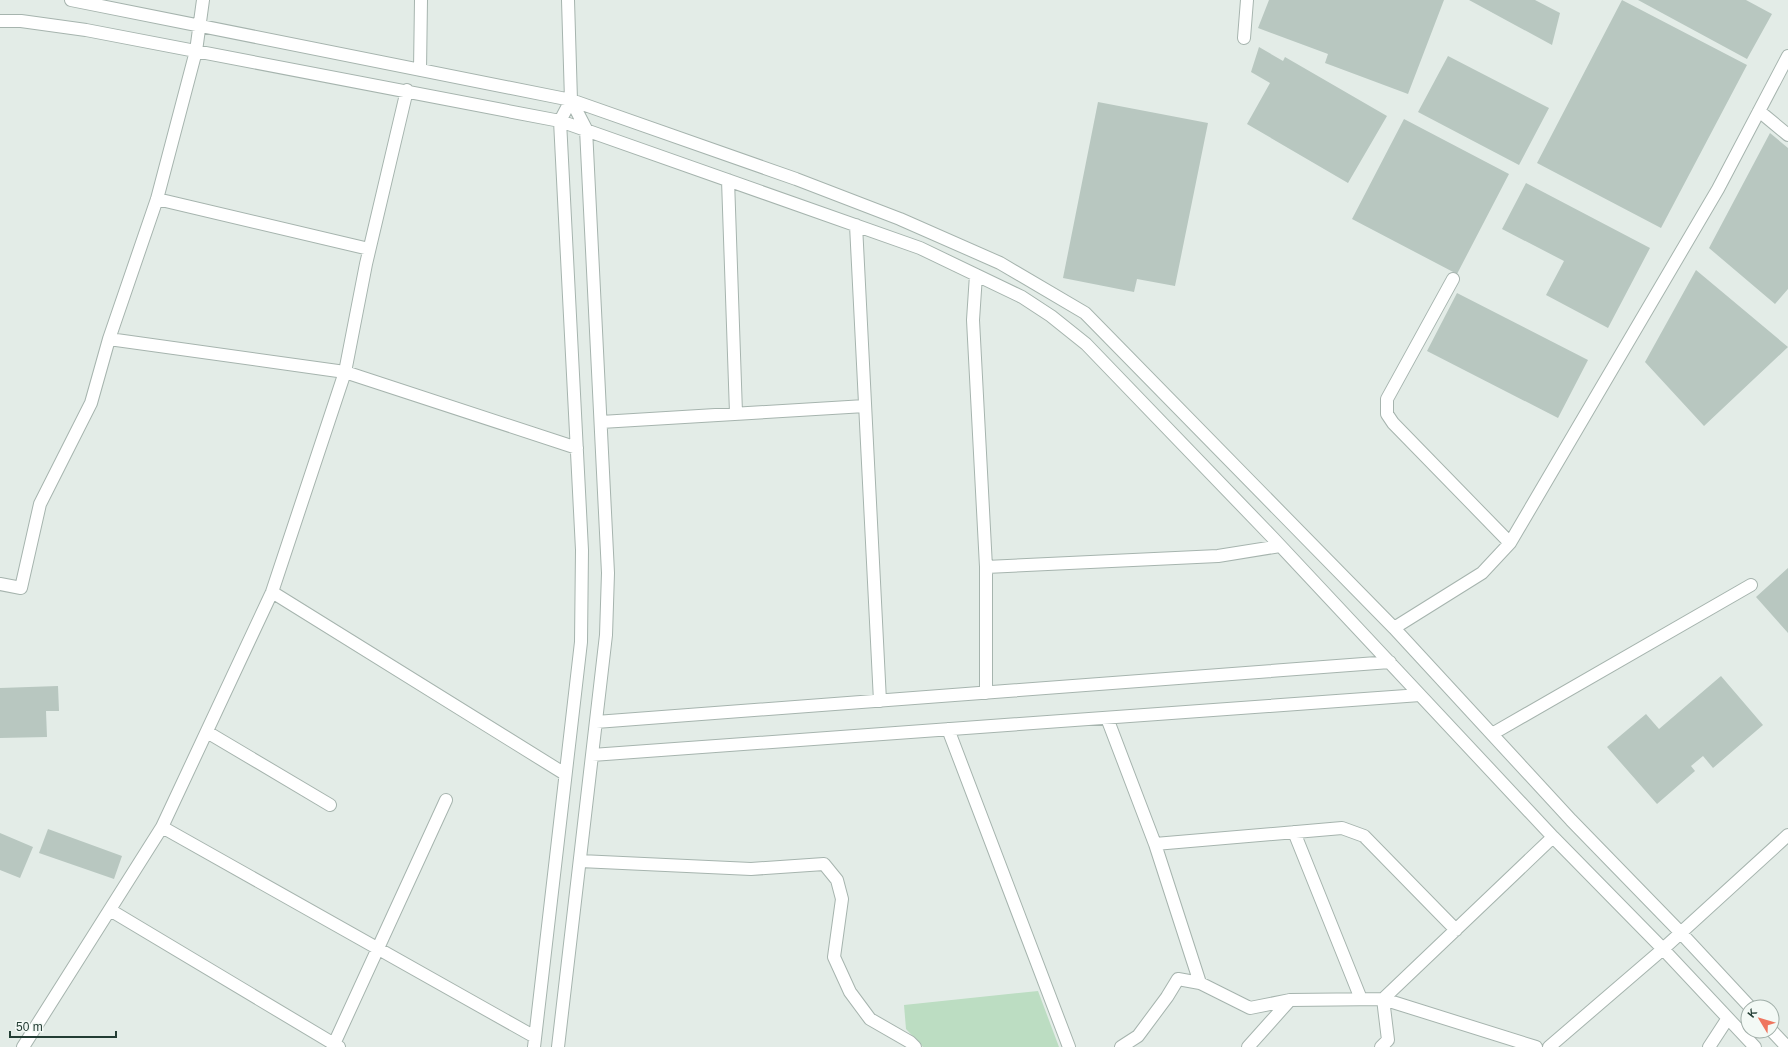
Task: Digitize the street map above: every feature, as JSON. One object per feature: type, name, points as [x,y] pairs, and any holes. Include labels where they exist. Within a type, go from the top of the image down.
[{"type":"street","points":[[72,0],[571,100],[796,179],[900,219],[1000,263],[1085,313],[1394,628],[1571,820],[1681,933],[1743,999]]},
{"type":"street","points":[[0,584],[21,588],[40,504],[91,403],[109,339],[157,200],[196,51],[203,0]]},
{"type":"street","points":[[420,70],[421,0]]},
{"type":"street","points":[[558,1047],[606,635],[608,573],[586,129],[571,100],[568,0]]},
{"type":"street","points":[[1244,38],[1247,0]]},
{"type":"street","points":[[0,21],[20,21],[86,30],[407,90],[560,121],[920,248],[1022,297],[1051,316],[1086,344],[1390,662],[1553,837],[1663,949],[1756,1047]]},
{"type":"street","points":[[1394,628],[1482,573],[1510,543],[1718,189],[1788,56]]},
{"type":"street","points":[[23,1047],[162,827],[272,592],[345,372],[369,249],[407,90]]},
{"type":"street","points":[[162,827],[378,948],[535,1042],[580,642],[582,550],[560,121],[571,100]]},
{"type":"street","points":[[1759,111],[1788,135]]},
{"type":"street","points":[[728,180],[736,413]]},
{"type":"street","points":[[157,200],[369,249]]},
{"type":"street","points":[[856,225],[880,701]]},
{"type":"street","points":[[976,274],[973,320],[986,567],[986,693]]},
{"type":"street","points":[[1453,279],[1390,395],[1386,404],[1387,414],[1393,423],[1510,543]]},
{"type":"street","points":[[109,339],[345,372],[577,448]]},
{"type":"street","points":[[601,422],[865,406]]},
{"type":"street","points":[[986,567],[1218,556],[1280,546]]},
{"type":"street","points":[[1492,734],[1751,585]]},
{"type":"street","points":[[272,592],[565,774]]},
{"type":"street","points":[[596,722],[1390,662]]},
{"type":"street","points":[[592,756],[1420,695]]},
{"type":"street","points":[[1106,718],[1155,844],[1200,983]]},
{"type":"street","points":[[948,729],[1069,1047]]},
{"type":"street","points":[[207,732],[330,805]]},
{"type":"street","points":[[110,910],[337,1046],[378,948],[446,800]]},
{"type":"street","points":[[1155,844],[1342,828],[1364,836],[1456,930]]},
{"type":"street","points":[[1294,832],[1361,1000]]},
{"type":"street","points":[[1549,1047],[1663,949],[1788,836]]},
{"type":"street","points":[[1383,1000],[1553,837]]},
{"type":"street","points":[[580,861],[751,869],[824,864],[837,880],[842,899],[834,956],[850,992],[870,1019],[910,1042],[915,1047]]},
{"type":"street","points":[[1121,1047],[1138,1036],[1167,997],[1178,979],[1200,983],[1250,1008],[1290,1000],[1383,1000],[1536,1047]]},
{"type":"street","points":[[1248,1047],[1290,1000]]},
{"type":"street","points":[[1381,1047],[1388,1040],[1383,1000]]},
{"type":"street","points":[[1709,1047],[1728,1018]]},
{"type":"street","points":[[1780,1039],[1787,1047]]},
{"type":"green space","points":[[1038,991],[1059,1047],[923,1047],[906,1029],[904,1005]]},
{"type":"building","points":[[1269,0],[1444,0],[1408,94],[1325,63],[1328,54],[1258,28]]},
{"type":"building","points":[[1469,0],[1535,0],[1560,13],[1552,45]]},
{"type":"building","points":[[1622,0],[1747,65],[1661,228],[1537,163]]},
{"type":"building","points":[[1638,0],[1746,0],[1772,14],[1747,59]]},
{"type":"building","points":[[1259,47],[1283,61],[1285,57],[1387,116],[1348,183],[1247,124],[1270,83],[1251,72]]},
{"type":"building","points":[[1448,56],[1549,108],[1519,165],[1418,112]]},
{"type":"building","points":[[1098,102],[1208,123],[1175,286],[1137,279],[1134,292],[1063,278]]},
{"type":"building","points":[[1404,119],[1509,174],[1457,274],[1352,219]]},
{"type":"building","points":[[1770,133],[1788,148],[1788,289],[1775,304],[1709,248]]},
{"type":"building","points":[[1526,183],[1650,248],[1608,328],[1546,295],[1564,261],[1502,229]]},
{"type":"building","points":[[1696,270],[1788,347],[1704,426],[1645,362]]},
{"type":"building","points":[[1457,293],[1588,360],[1558,418],[1427,351]]},
{"type":"building","points":[[1788,568],[1788,633],[1756,597]]},
{"type":"building","points":[[1721,676],[1763,725],[1713,768],[1703,756],[1691,766],[1695,771],[1657,804],[1607,747],[1646,714],[1659,729]]},
{"type":"building","points":[[58,686],[59,711],[46,711],[47,737],[0,738],[0,688]]},
{"type":"building","points":[[48,829],[122,856],[114,879],[39,853]]},
{"type":"building","points":[[0,833],[33,847],[20,878],[0,870]]}]
